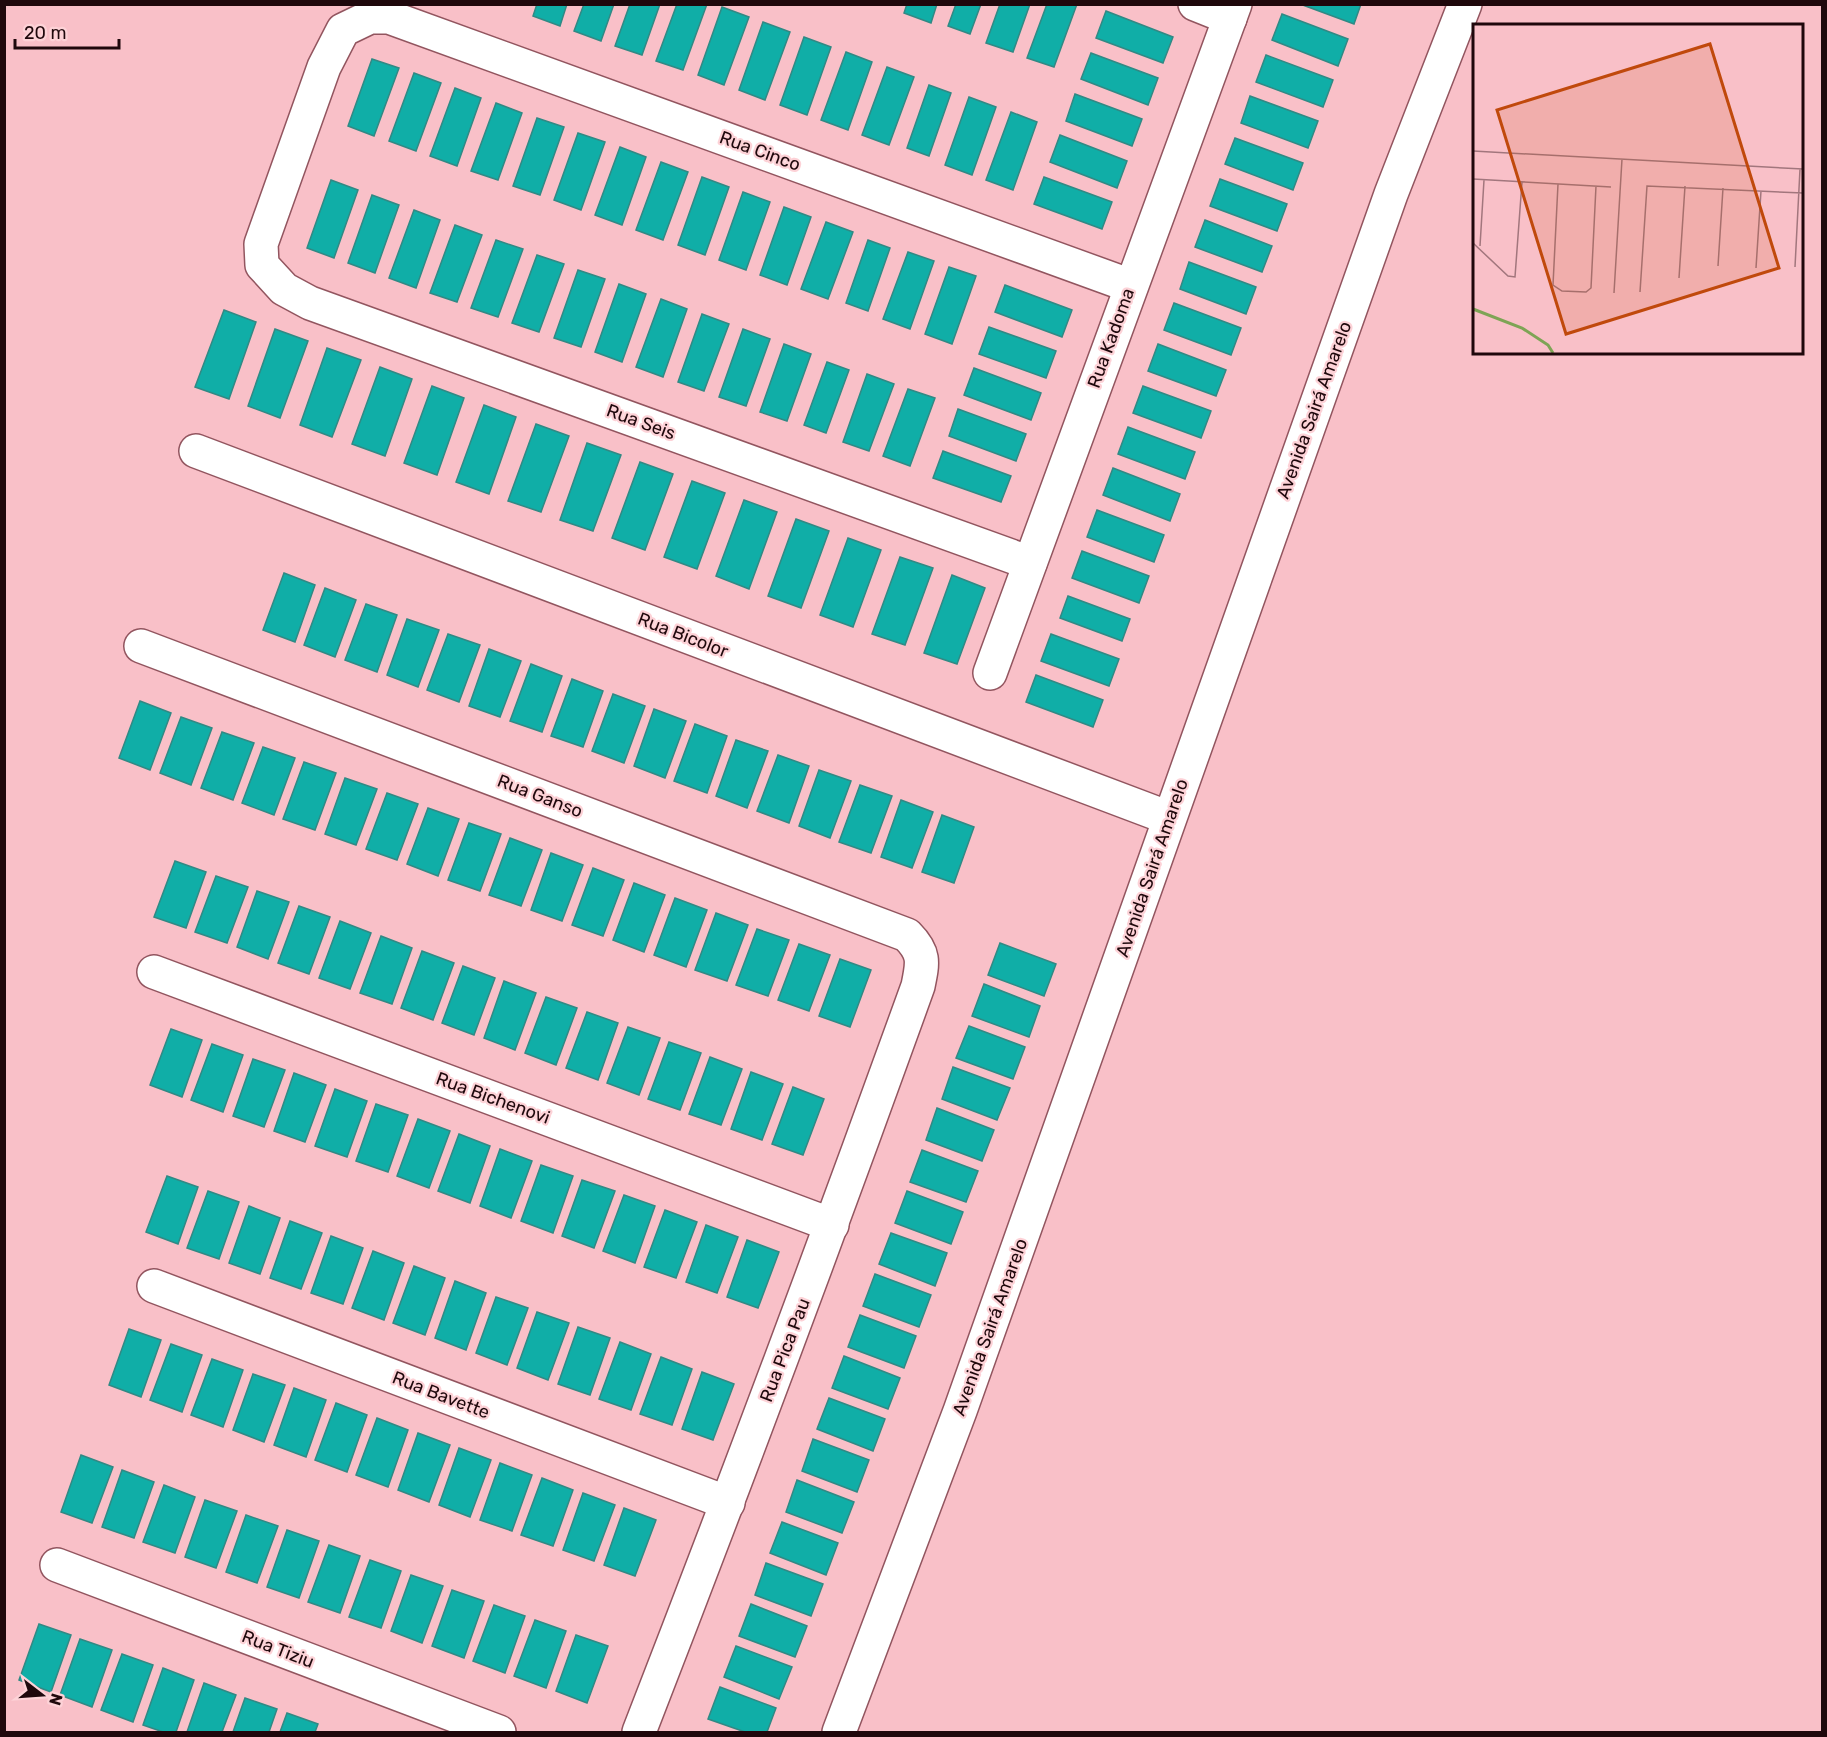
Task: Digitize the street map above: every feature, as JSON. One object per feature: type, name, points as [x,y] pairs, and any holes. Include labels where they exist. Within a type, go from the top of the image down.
[{"type":"street","points":[[1195,4],[1233,11]]},
{"type":"street","name":"Avenida Sairá Amarelo","points":[[839,1732],[964,1400],[1391,194],[1465,4]]},
{"type":"street","name":"Rua Kadoma","points":[[990,673],[1233,11]]},
{"type":"street","name":"Rua Seis","points":[[389,17],[370,17],[343,30],[329,57],[261,244],[262,265],[284,289],[310,303],[1030,563]]},
{"type":"street","name":"Rua Cinco","points":[[389,17],[1131,286]]},
{"type":"street","name":"Rua Bicolor","points":[[196,451],[1169,818]]},
{"type":"street","name":"Rua Ganso","points":[[141,646],[906,935],[918,946],[922,964]]},
{"type":"street","name":"Rua Pica Pau","points":[[639,1732],[832,1225],[918,986],[922,964]]},
{"type":"street","name":"Rua Bichenovi","points":[[154,972],[832,1225]]},
{"type":"street","name":"Rua Bavette","points":[[154,1286],[728,1503]]},
{"type":"street","name":"Rua Tiziu","points":[[57,1565],[499,1732]]},
{"type":"building","points":[[537,4],[567,4],[560,26],[533,16]]},
{"type":"building","points":[[584,4],[614,4],[601,41],[574,31]]},
{"type":"building","points":[[630,4],[660,4],[642,55],[615,46]]},
{"type":"building","points":[[677,4],[707,4],[683,70],[656,61]]},
{"type":"building","points":[[907,4],[937,4],[931,23],[904,13]]},
{"type":"building","points":[[956,4],[981,4],[970,34],[948,26]]},
{"type":"building","points":[[1000,4],[1030,4],[1013,52],[986,43]]},
{"type":"building","points":[[1047,4],[1077,4],[1054,67],[1027,58]]},
{"type":"building","points":[[1300,4],[1361,4],[1354,24]]},
{"type":"building","points":[[722,7],[749,17],[724,85],[698,75]]},
{"type":"building","points":[[1106,11],[1173,37],[1163,63],[1096,38]]},
{"type":"building","points":[[1282,14],[1348,39],[1338,66],[1272,40]]},
{"type":"building","points":[[763,22],[790,32],[765,100],[739,90]]},
{"type":"building","points":[[804,37],[831,47],[807,115],[780,105]]},
{"type":"building","points":[[846,52],[872,62],[848,130],[821,120]]},
{"type":"building","points":[[1091,53],[1158,78],[1148,105],[1081,79]]},
{"type":"building","points":[[1266,55],[1333,80],[1323,107],[1256,82]]},
{"type":"building","points":[[372,59],[399,68],[374,136],[348,126]]},
{"type":"building","points":[[887,67],[914,77],[889,145],[862,135]]},
{"type":"building","points":[[414,73],[441,83],[416,151],[389,141]]},
{"type":"building","points":[[929,85],[951,93],[929,156],[907,148]]},
{"type":"building","points":[[455,88],[481,98],[457,166],[430,156]]},
{"type":"building","points":[[1075,94],[1142,119],[1132,146],[1066,121]]},
{"type":"building","points":[[1250,96],[1318,121],[1308,148],[1241,123]]},
{"type":"building","points":[[969,97],[996,107],[972,175],[945,165]]},
{"type":"building","points":[[496,103],[522,113],[498,180],[471,171]]},
{"type":"building","points":[[1011,112],[1037,122],[1013,190],[986,180]]},
{"type":"building","points":[[537,118],[564,127],[540,195],[513,186]]},
{"type":"building","points":[[578,133],[605,142],[581,210],[554,200]]},
{"type":"building","points":[[1060,135],[1127,161],[1117,188],[1050,162]]},
{"type":"building","points":[[1235,138],[1303,163],[1293,190],[1225,164]]},
{"type":"building","points":[[620,147],[646,157],[622,225],[595,215]]},
{"type":"building","points":[[661,162],[688,172],[663,240],[636,230]]},
{"type":"building","points":[[702,177],[729,187],[705,255],[678,245]]},
{"type":"building","points":[[1044,177],[1112,202],[1102,229],[1034,204]]},
{"type":"building","points":[[1220,179],[1287,204],[1277,231],[1210,206]]},
{"type":"building","points":[[331,180],[358,190],[334,258],[307,248]]},
{"type":"building","points":[[743,192],[770,202],[746,270],[719,260]]},
{"type":"building","points":[[372,195],[399,205],[375,273],[348,263]]},
{"type":"building","points":[[784,207],[811,217],[787,285],[760,275]]},
{"type":"building","points":[[414,210],[440,220],[416,288],[389,278]]},
{"type":"building","points":[[1205,220],[1272,246],[1262,272],[1195,247]]},
{"type":"building","points":[[826,222],[853,232],[828,299],[801,289]]},
{"type":"building","points":[[455,225],[482,235],[457,302],[430,293]]},
{"type":"building","points":[[496,240],[523,249],[498,317],[471,308]]},
{"type":"building","points":[[868,240],[890,248],[868,311],[846,303]]},
{"type":"building","points":[[908,252],[934,261],[910,329],[883,319]]},
{"type":"building","points":[[537,255],[564,264],[539,332],[512,323]]},
{"type":"building","points":[[1189,262],[1256,287],[1246,314],[1180,289]]},
{"type":"building","points":[[949,267],[976,276],[952,344],[925,334]]},
{"type":"building","points":[[578,270],[605,279],[581,347],[554,338]]},
{"type":"building","points":[[619,284],[646,294],[622,362],[595,352]]},
{"type":"building","points":[[1005,285],[1072,310],[1062,337],[995,312]]},
{"type":"building","points":[[661,299],[687,309],[663,377],[636,367]]},
{"type":"building","points":[[1174,303],[1241,328],[1231,355],[1164,330]]},
{"type":"building","points":[[224,310],[256,322],[229,399],[195,387]]},
{"type":"building","points":[[702,314],[729,324],[704,391],[678,382]]},
{"type":"building","points":[[989,327],[1056,351],[1046,378],[979,354]]},
{"type":"building","points":[[275,329],[308,341],[280,418],[248,406]]},
{"type":"building","points":[[743,329],[770,339],[746,406],[719,397]]},
{"type":"building","points":[[784,344],[811,354],[787,421],[760,412]]},
{"type":"building","points":[[1158,344],[1226,370],[1216,396],[1148,371]]},
{"type":"building","points":[[327,348],[361,360],[332,437],[300,425]]},
{"type":"building","points":[[827,362],[849,370],[826,433],[804,425]]},
{"type":"building","points":[[380,367],[412,379],[385,456],[352,444]]},
{"type":"building","points":[[974,368],[1041,393],[1031,420],[964,395]]},
{"type":"building","points":[[867,374],[894,384],[869,451],[843,442]]},
{"type":"building","points":[[432,386],[464,398],[437,475],[404,463]]},
{"type":"building","points":[[1143,386],[1211,411],[1201,438],[1133,413]]},
{"type":"building","points":[[908,389],[935,398],[910,466],[883,456]]},
{"type":"building","points":[[484,405],[516,417],[489,494],[456,482]]},
{"type":"building","points":[[958,409],[1026,434],[1016,461],[949,436]]},
{"type":"building","points":[[536,424],[569,436],[541,512],[508,501]]},
{"type":"building","points":[[1128,427],[1195,452],[1185,479],[1118,454]]},
{"type":"building","points":[[587,443],[621,455],[593,531],[560,520]]},
{"type":"building","points":[[943,451],[1011,476],[1001,502],[933,478]]},
{"type":"building","points":[[640,462],[673,474],[645,550],[612,538]]},
{"type":"building","points":[[1113,468],[1180,494],[1170,521],[1103,495]]},
{"type":"building","points":[[692,481],[725,493],[697,569],[664,557]]},
{"type":"building","points":[[744,500],[777,512],[749,589],[716,576]]},
{"type":"building","points":[[1097,510],[1164,535],[1154,562],[1087,537]]},
{"type":"building","points":[[796,519],[829,531],[801,608],[768,596]]},
{"type":"building","points":[[848,538],[881,550],[853,627],[820,615]]},
{"type":"building","points":[[1082,551],[1149,576],[1139,603],[1072,578]]},
{"type":"building","points":[[900,557],[933,568],[905,645],[872,634]]},
{"type":"building","points":[[284,573],[315,585],[295,642],[263,630]]},
{"type":"building","points":[[952,575],[985,588],[957,664],[924,653]]},
{"type":"building","points":[[325,588],[356,600],[335,657],[304,645]]},
{"type":"building","points":[[1068,596],[1130,619],[1122,641],[1060,618]]},
{"type":"building","points":[[366,604],[397,615],[377,672],[345,660]]},
{"type":"building","points":[[407,619],[439,630],[418,687],[387,675]]},
{"type":"building","points":[[448,634],[480,645],[459,702],[427,690]]},
{"type":"building","points":[[1051,634],[1119,659],[1109,686],[1041,661]]},
{"type":"building","points":[[489,649],[521,661],[500,717],[469,706]]},
{"type":"building","points":[[531,664],[562,676],[542,732],[510,721]]},
{"type":"building","points":[[1036,675],[1103,700],[1093,727],[1026,702]]},
{"type":"building","points":[[572,679],[603,691],[583,747],[551,736]]},
{"type":"building","points":[[613,694],[645,706],[624,763],[592,751]]},
{"type":"building","points":[[140,701],[171,713],[150,770],[119,758]]},
{"type":"building","points":[[654,709],[686,721],[665,778],[634,766]]},
{"type":"building","points":[[181,717],[212,728],[191,785],[160,773]]},
{"type":"building","points":[[695,724],[727,736],[707,793],[674,781]]},
{"type":"building","points":[[222,732],[254,743],[233,800],[201,788]]},
{"type":"building","points":[[736,740],[768,751],[747,808],[716,796]]},
{"type":"building","points":[[263,747],[295,758],[274,815],[242,803]]},
{"type":"building","points":[[778,755],[809,766],[789,823],[757,811]]},
{"type":"building","points":[[304,762],[336,773],[315,830],[283,819]]},
{"type":"building","points":[[819,770],[851,781],[830,838],[799,826]]},
{"type":"building","points":[[345,778],[377,789],[356,845],[325,834]]},
{"type":"building","points":[[860,785],[892,796],[871,853],[839,842]]},
{"type":"building","points":[[387,793],[418,804],[397,860],[366,849]]},
{"type":"building","points":[[901,800],[933,812],[912,868],[881,857]]},
{"type":"building","points":[[428,808],[459,819],[438,876],[407,864]]},
{"type":"building","points":[[942,815],[974,827],[954,883],[922,872]]},
{"type":"building","points":[[469,823],[501,834],[480,891],[448,880]]},
{"type":"building","points":[[510,838],[542,850],[521,906],[489,895]]},
{"type":"building","points":[[551,853],[583,865],[562,921],[531,910]]},
{"type":"building","points":[[175,861],[206,872],[186,928],[154,917]]},
{"type":"building","points":[[593,868],[624,880],[603,936],[572,925]]},
{"type":"building","points":[[216,876],[248,887],[227,943],[195,932]]},
{"type":"building","points":[[634,883],[665,895],[644,952],[613,940]]},
{"type":"building","points":[[257,891],[289,902],[268,959],[237,947]]},
{"type":"building","points":[[675,898],[707,910],[686,967],[654,955]]},
{"type":"building","points":[[299,906],[330,917],[309,974],[278,963]]},
{"type":"building","points":[[716,913],[748,925],[727,981],[695,970]]},
{"type":"building","points":[[340,921],[371,933],[350,989],[319,978]]},
{"type":"building","points":[[757,929],[789,940],[768,996],[736,985]]},
{"type":"building","points":[[381,936],[412,948],[392,1004],[360,993]]},
{"type":"building","points":[[1000,943],[1056,964],[1044,996],[988,975]]},
{"type":"building","points":[[799,944],[830,955],[809,1011],[778,1000]]},
{"type":"building","points":[[422,951],[454,963],[433,1020],[401,1008]]},
{"type":"building","points":[[840,959],[871,970],[850,1027],[819,1016]]},
{"type":"building","points":[[463,966],[495,978],[474,1035],[442,1023]]},
{"type":"building","points":[[504,981],[536,993],[515,1050],[484,1038]]},
{"type":"building","points":[[984,984],[1040,1006],[1029,1037],[972,1016]]},
{"type":"building","points":[[546,997],[577,1008],[556,1065],[525,1053]]},
{"type":"building","points":[[587,1012],[618,1023],[598,1080],[566,1068]]},
{"type":"building","points":[[969,1026],[1025,1047],[1013,1079],[956,1058]]},
{"type":"building","points":[[628,1027],[660,1038],[639,1095],[607,1083]]},
{"type":"building","points":[[171,1029],[202,1040],[182,1097],[150,1085]]},
{"type":"building","points":[[669,1042],[701,1053],[680,1110],[648,1099]]},
{"type":"building","points":[[212,1044],[243,1055],[223,1112],[191,1100]]},
{"type":"building","points":[[710,1057],[742,1069],[721,1125],[689,1114]]},
{"type":"building","points":[[253,1059],[285,1070],[264,1127],[233,1116]]},
{"type":"building","points":[[953,1067],[1010,1088],[997,1120],[942,1099]]},
{"type":"building","points":[[751,1072],[783,1084],[762,1140],[731,1129]]},
{"type":"building","points":[[294,1073],[326,1085],[305,1142],[274,1131]]},
{"type":"building","points":[[793,1087],[824,1099],[803,1155],[772,1144]]},
{"type":"building","points":[[335,1089],[367,1101],[347,1157],[315,1146]]},
{"type":"building","points":[[376,1104],[408,1115],[388,1172],[356,1161]]},
{"type":"building","points":[[937,1108],[994,1130],[982,1161],[926,1140]]},
{"type":"building","points":[[418,1119],[450,1131],[429,1188],[397,1176]]},
{"type":"building","points":[[459,1134],[490,1146],[470,1203],[438,1191]]},
{"type":"building","points":[[500,1149],[532,1161],[511,1218],[480,1206]]},
{"type":"building","points":[[922,1150],[978,1171],[966,1202],[910,1182]]},
{"type":"building","points":[[541,1165],[573,1176],[553,1233],[521,1221]]},
{"type":"building","points":[[167,1176],[198,1187],[178,1244],[146,1232]]},
{"type":"building","points":[[582,1180],[615,1191],[594,1248],[562,1236]]},
{"type":"building","points":[[208,1191],[239,1202],[219,1259],[187,1248]]},
{"type":"building","points":[[907,1191],[963,1212],[951,1244],[895,1223]]},
{"type":"building","points":[[624,1195],[655,1206],[635,1263],[603,1251]]},
{"type":"building","points":[[249,1206],[280,1218],[260,1274],[229,1263]]},
{"type":"building","points":[[665,1210],[697,1222],[676,1278],[644,1267]]},
{"type":"building","points":[[290,1221],[322,1233],[301,1289],[270,1278]]},
{"type":"building","points":[[706,1225],[738,1237],[717,1293],[686,1282]]},
{"type":"building","points":[[891,1233],[947,1253],[935,1286],[879,1264]]},
{"type":"building","points":[[331,1236],[363,1248],[343,1304],[311,1293]]},
{"type":"building","points":[[747,1240],[779,1252],[758,1308],[727,1297]]},
{"type":"building","points":[[373,1251],[404,1263],[384,1320],[352,1308]]},
{"type":"building","points":[[414,1266],[445,1278],[425,1335],[393,1323]]},
{"type":"building","points":[[875,1274],[931,1295],[919,1327],[863,1306]]},
{"type":"building","points":[[455,1281],[486,1293],[466,1350],[435,1338]]},
{"type":"building","points":[[496,1297],[528,1308],[507,1365],[476,1353]]},
{"type":"building","points":[[537,1312],[569,1323],[548,1380],[517,1368]]},
{"type":"building","points":[[860,1315],[916,1336],[904,1368],[848,1347]]},
{"type":"building","points":[[578,1327],[610,1338],[590,1395],[558,1384]]},
{"type":"building","points":[[129,1329],[161,1340],[141,1397],[109,1385]]},
{"type":"building","points":[[620,1342],[651,1354],[631,1410],[599,1399]]},
{"type":"building","points":[[171,1344],[202,1355],[182,1412],[150,1400]]},
{"type":"building","points":[[844,1356],[900,1378],[888,1409],[832,1388]]},
{"type":"building","points":[[661,1357],[692,1369],[672,1425],[640,1414]]},
{"type":"building","points":[[212,1359],[243,1370],[223,1427],[191,1415]]},
{"type":"building","points":[[702,1372],[734,1384],[713,1440],[682,1429]]},
{"type":"building","points":[[253,1374],[285,1385],[264,1442],[233,1430]]},
{"type":"building","points":[[294,1388],[326,1400],[306,1457],[274,1445]]},
{"type":"building","points":[[829,1398],[885,1419],[873,1451],[817,1429]]},
{"type":"building","points":[[336,1403],[367,1415],[347,1472],[315,1460]]},
{"type":"building","points":[[377,1418],[408,1430],[388,1487],[356,1475]]},
{"type":"building","points":[[418,1433],[450,1445],[429,1502],[398,1490]]},
{"type":"building","points":[[813,1439],[869,1460],[857,1492],[802,1471]]},
{"type":"building","points":[[459,1448],[491,1460],[470,1517],[439,1505]]},
{"type":"building","points":[[81,1455],[113,1467],[92,1523],[61,1512]]},
{"type":"building","points":[[500,1463],[532,1475],[512,1531],[480,1520]]},
{"type":"building","points":[[122,1470],[154,1482],[134,1538],[102,1527]]},
{"type":"building","points":[[542,1478],[573,1490],[553,1546],[521,1535]]},
{"type":"building","points":[[797,1480],[854,1502],[842,1533],[786,1512]]},
{"type":"building","points":[[164,1485],[195,1497],[175,1553],[143,1542]]},
{"type":"building","points":[[583,1493],[615,1505],[594,1561],[563,1550]]},
{"type":"building","points":[[205,1500],[237,1511],[216,1568],[185,1557]]},
{"type":"building","points":[[624,1508],[656,1520],[635,1576],[604,1565]]},
{"type":"building","points":[[246,1515],[278,1526],[257,1583],[226,1572]]},
{"type":"building","points":[[782,1522],[838,1543],[826,1575],[770,1553]]},
{"type":"building","points":[[287,1530],[319,1541],[299,1598],[267,1587]]},
{"type":"building","points":[[329,1545],[360,1556],[340,1613],[308,1602]]},
{"type":"building","points":[[370,1560],[401,1571],[381,1628],[349,1617]]},
{"type":"building","points":[[766,1563],[823,1584],[811,1616],[755,1595]]},
{"type":"building","points":[[411,1575],[443,1586],[422,1643],[391,1631]]},
{"type":"building","points":[[452,1590],[484,1601],[464,1658],[432,1646]]},
{"type":"building","points":[[751,1604],[807,1626],[795,1657],[739,1636]]},
{"type":"building","points":[[494,1605],[525,1616],[505,1673],[473,1661]]},
{"type":"building","points":[[535,1620],[566,1631],[546,1688],[514,1676]]},
{"type":"building","points":[[39,1624],[71,1635],[51,1692],[19,1680]]},
{"type":"building","points":[[576,1635],[608,1646],[587,1703],[556,1691]]},
{"type":"building","points":[[80,1639],[112,1650],[92,1707],[60,1695]]},
{"type":"building","points":[[736,1646],[792,1667],[779,1699],[724,1677]]},
{"type":"building","points":[[122,1654],[153,1665],[133,1722],[101,1710]]},
{"type":"building","points":[[163,1668],[194,1680],[176,1732],[163,1732],[143,1725]]},
{"type":"building","points":[[204,1683],[236,1695],[222,1732],[187,1732]]},
{"type":"building","points":[[720,1687],[776,1708],[767,1732],[745,1732],[708,1719]]},
{"type":"building","points":[[245,1698],[277,1709],[269,1732],[233,1732]]},
{"type":"building","points":[[287,1713],[318,1724],[315,1732],[280,1732]]}]
